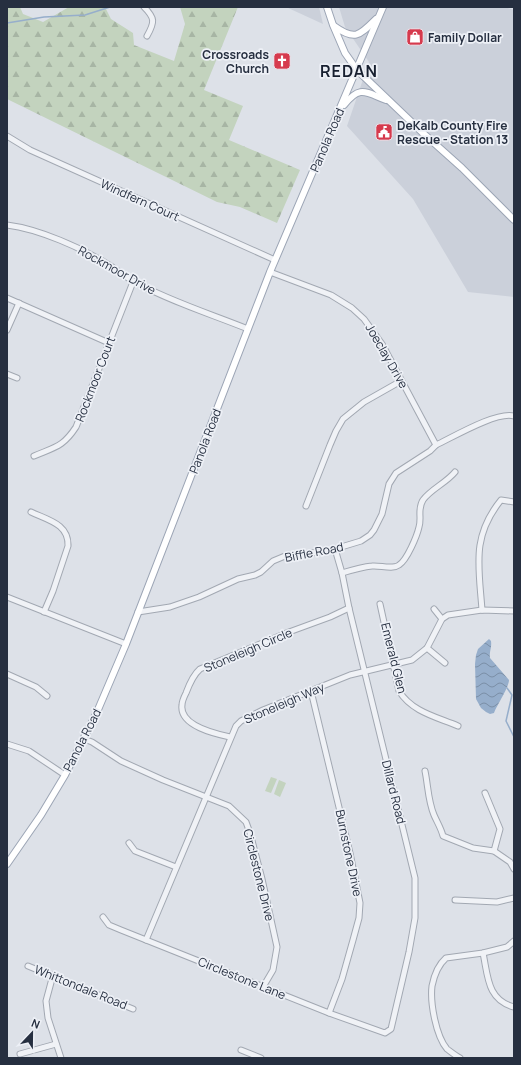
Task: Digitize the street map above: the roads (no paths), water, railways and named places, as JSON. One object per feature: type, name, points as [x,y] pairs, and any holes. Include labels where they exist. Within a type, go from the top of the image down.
[{"type":"main road","points":[[327,7],[332,25],[345,53],[357,70],[462,168],[514,220]]},
{"type":"main road","name":"Panola Road","points":[[7,864],[41,815],[65,775],[97,712],[126,644],[270,272],[383,7]]},
{"type":"main road","points":[[332,25],[349,36],[356,35],[365,30],[379,17]]},
{"type":"main road","points":[[338,115],[349,99],[358,92],[364,91],[389,101]]},
{"type":"street","points":[[144,7],[151,14],[153,20],[147,36]]},
{"type":"street","name":"Windfern Court","points":[[7,136],[30,150],[275,260]]},
{"type":"street","name":"Rockmoor Drive","points":[[7,225],[29,229],[73,246],[109,264],[133,282],[248,329]]},
{"type":"street","name":"Joeclay Drive","points":[[270,272],[331,295],[352,308],[364,319],[382,344],[436,445]]},
{"type":"street","name":"Rockmoor Court","points":[[34,456],[62,444],[68,439],[76,427],[133,282]]},
{"type":"street","points":[[7,298],[109,343]]},
{"type":"street","points":[[7,330],[18,303]]},
{"type":"street","points":[[7,374],[17,378]]},
{"type":"street","points":[[306,506],[333,438],[343,419],[364,402],[401,381]]},
{"type":"street","name":"Biffle Road","points":[[138,612],[170,607],[199,597],[238,579],[255,575],[273,562],[285,556],[320,553],[361,541],[370,535],[374,530],[382,514],[389,484],[396,473],[430,451],[436,445],[490,419],[509,414],[514,416]]},
{"type":"street","points":[[342,573],[373,566],[399,566],[407,558],[420,527],[420,510],[422,502],[429,494],[449,480],[455,472]]},
{"type":"street","points":[[482,610],[478,552],[482,535],[492,511],[501,500],[514,502]]},
{"type":"street","points":[[31,512],[61,526],[68,534],[69,540],[61,568],[44,612]]},
{"type":"street","name":"Dillard Road","points":[[336,549],[415,878],[415,918],[409,952],[391,1029],[385,1033]]},
{"type":"street","points":[[7,596],[126,644]]},
{"type":"street","name":"Emerald Glen","points":[[380,604],[399,691],[411,706],[458,726]]},
{"type":"street","name":"Stoneleigh Circle","points":[[230,737],[201,728],[187,721],[182,712],[181,706],[195,674],[200,669],[349,608]]},
{"type":"street","points":[[434,609],[442,619],[448,615],[482,610],[514,611]]},
{"type":"street","name":"Stoneleigh Way","points":[[146,940],[230,737],[236,726],[241,721],[350,675],[412,660],[426,648],[442,619]]},
{"type":"street","points":[[426,648],[445,663]]},
{"type":"street","points":[[7,674],[36,686],[47,696]]},
{"type":"street","name":"Burnstone Drive","points":[[311,691],[350,852],[360,903],[359,918],[354,940],[342,979],[329,1013]]},
{"type":"street","name":"Circlestone Drive","points":[[84,739],[92,742],[121,761],[163,780],[229,806],[246,822],[250,833],[277,947],[272,970],[263,987]]},
{"type":"street","points":[[7,744],[29,751],[65,775]]},
{"type":"street","points":[[425,771],[430,803],[443,836],[473,848],[494,851],[510,862],[514,869]]},
{"type":"street","points":[[485,793],[500,829],[494,851]]},
{"type":"street","points":[[129,843],[135,852],[176,868]]},
{"type":"street","points":[[455,900],[497,902],[514,898]]},
{"type":"street","name":"Circlestone Lane","points":[[103,917],[109,925],[329,1013],[385,1033]]},
{"type":"street","points":[[460,1058],[447,1049],[436,1027],[432,985],[436,974],[442,962],[446,958],[483,953],[507,947],[514,941]]},
{"type":"street","points":[[483,953],[492,992],[499,1001],[514,1007]]},
{"type":"street","name":"Whittondale Road","points":[[28,966],[133,1009]]},
{"type":"street","points":[[53,975],[46,1001],[48,1018],[61,1058]]},
{"type":"street","points":[[20,1054],[56,1044]]},
{"type":"street","points":[[241,1050],[261,1058]]},
{"type":"water","points":[[489,639],[491,641],[490,658],[509,680],[494,713],[490,714],[481,708],[476,699],[475,664],[478,649]]},
{"type":"waterway","points":[[7,23],[44,17],[85,15],[110,7]]},
{"type":"waterway","points":[[507,688],[512,695],[506,721],[514,737]]},
{"type":"place","name":"Family Dollar","points":[[415,37]]},
{"type":"place","name":"Crossroads Church","points":[[282,61]]},
{"type":"place","name":"DeKalb County Fire Rescue - Station 13","points":[[384,132]]},
{"type":"district","name":"REDAN","points":[[349,71]]}]
